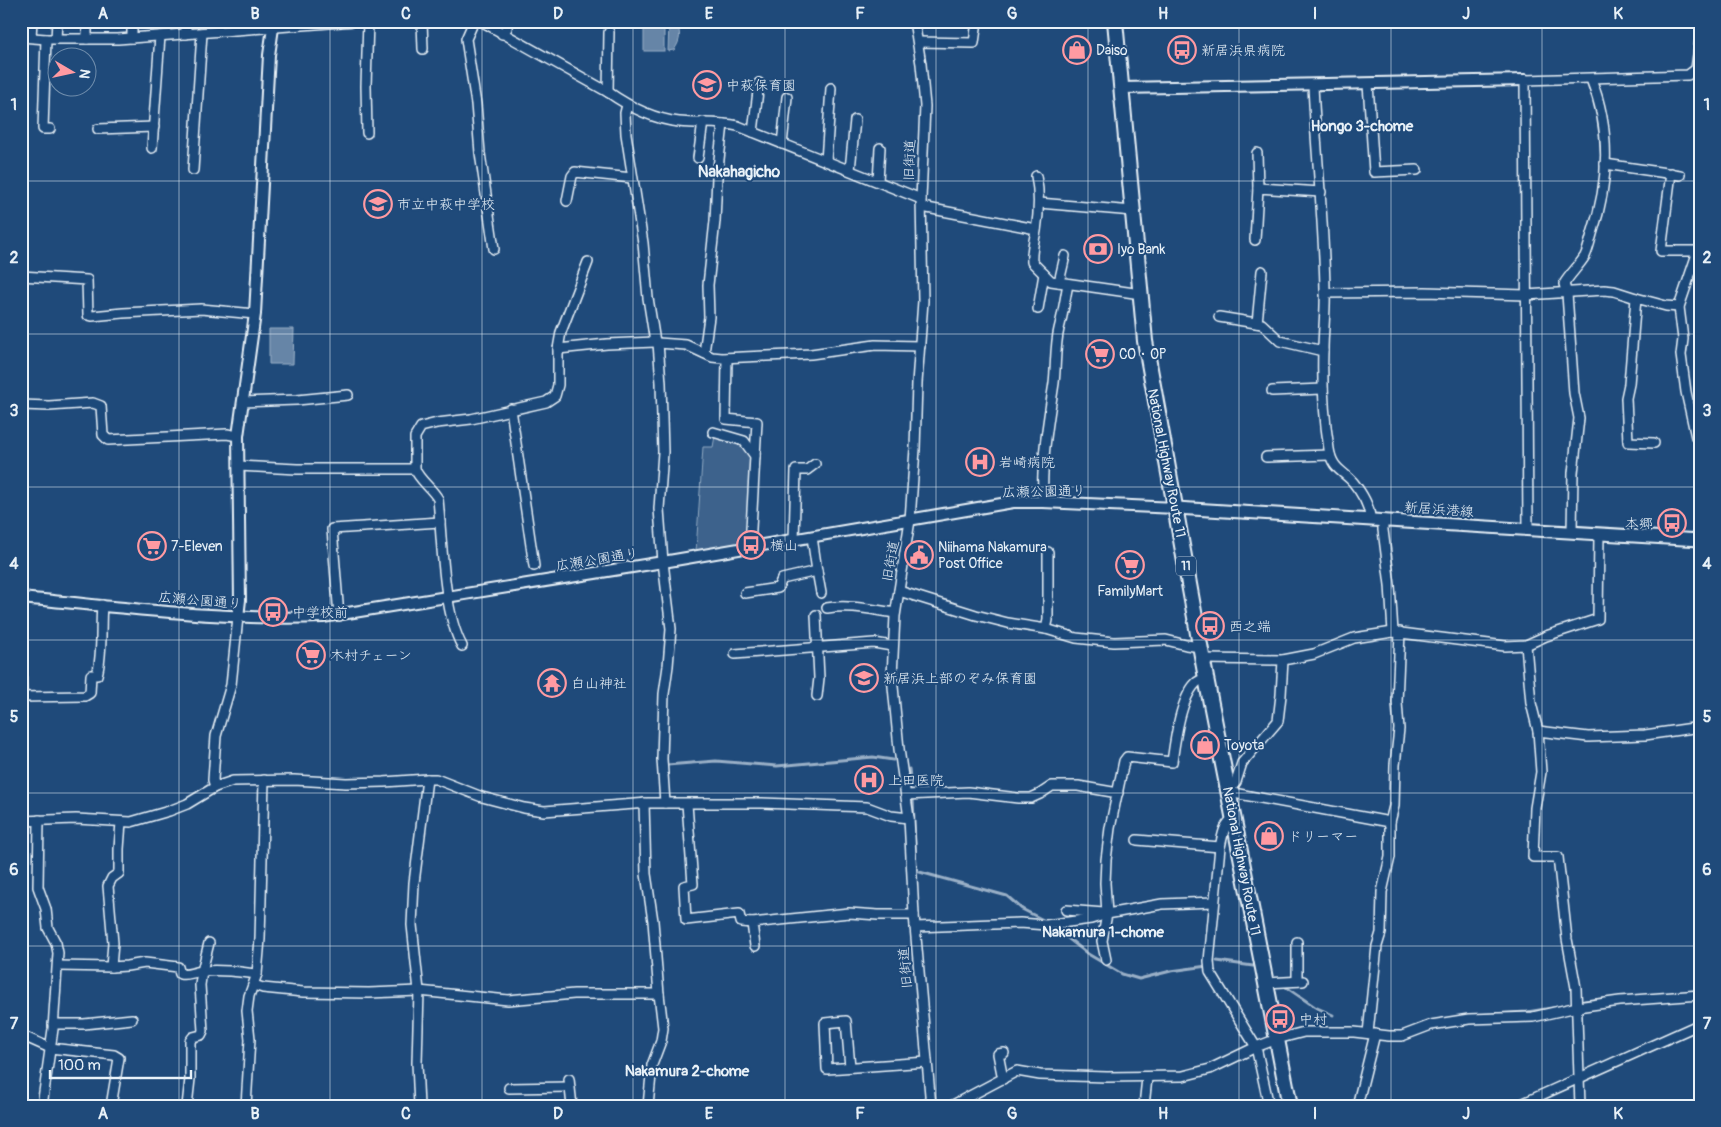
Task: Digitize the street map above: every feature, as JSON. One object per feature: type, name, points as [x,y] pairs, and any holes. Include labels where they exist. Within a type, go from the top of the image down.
[{"type":"highway","name":"National Highway Route 11","points":[[1115,21],[1145,341],[1228,792],[1275,983],[1277,1038],[1290,1106]]},
{"type":"main road","name":"新居浜港線","points":[[1176,508],[1700,540]]},
{"type":"street","points":[[32,21],[26,37],[56,39],[132,38],[202,33],[245,25],[355,21]]},
{"type":"street","points":[[56,39],[57,21]]},
{"type":"street","points":[[86,39],[87,21]]},
{"type":"street","points":[[132,21],[132,38]]},
{"type":"street","points":[[186,21],[186,34]]},
{"type":"street","points":[[367,133],[368,21]]},
{"type":"street","points":[[422,21],[423,49]]},
{"type":"street","points":[[474,21],[466,39],[494,249]]},
{"type":"street","points":[[482,21],[502,34],[608,92],[627,105],[655,116],[678,122],[723,124],[753,132],[878,181],[922,203],[1036,229]]},
{"type":"street","points":[[502,34],[507,28],[508,21]]},
{"type":"street","name":"旧街道","points":[[914,21],[922,71],[925,106],[922,203],[924,283],[910,520],[895,613],[892,676],[899,749],[909,818],[914,915],[931,1106]]},
{"type":"street","points":[[918,42],[974,43],[977,21]]},
{"type":"street","points":[[214,787],[216,736],[231,685],[240,600],[238,436],[255,314],[269,55],[274,24]]},
{"type":"street","points":[[608,92],[609,32]]},
{"type":"street","points":[[193,170],[202,33]]},
{"type":"street","points":[[152,148],[160,36]]},
{"type":"street","points":[[46,38],[43,129],[50,129]]},
{"type":"street","points":[[1121,88],[1591,79],[1688,75],[1696,69],[1700,40]]},
{"type":"street","points":[[1572,532],[1573,473],[1579,418],[1574,393],[1567,294],[1564,284],[1585,256],[1602,200],[1605,134],[1591,79]]},
{"type":"street","points":[[1524,80],[1528,530]]},
{"type":"street","points":[[753,132],[759,83]]},
{"type":"street","points":[[1368,84],[1374,172],[1417,170]]},
{"type":"street","points":[[1313,85],[1325,293],[1322,350],[1323,389],[1330,455],[1333,463],[1352,482],[1368,506],[1370,519]]},
{"type":"street","points":[[826,161],[831,88]]},
{"type":"street","points":[[782,144],[787,97]]},
{"type":"street","points":[[627,105],[625,113],[626,134],[643,243],[648,298],[661,383],[663,452],[659,509],[671,629],[664,694],[662,760],[665,803]]},
{"type":"street","points":[[850,170],[855,120]]},
{"type":"street","points":[[698,158],[703,122]]},
{"type":"street","points":[[704,353],[709,317],[708,285],[723,124]]},
{"type":"street","points":[[98,129],[154,127]]},
{"type":"street","points":[[878,181],[880,148]]},
{"type":"street","points":[[1255,240],[1258,188],[1257,153]]},
{"type":"street","points":[[1605,164],[1675,174],[1661,251],[1698,251],[1679,307],[1686,392],[1696,437],[1700,440]]},
{"type":"street","points":[[567,201],[574,172],[632,178]]},
{"type":"street","points":[[1036,176],[1039,203],[1032,262],[1051,281],[1141,294]]},
{"type":"street","points":[[1258,188],[1320,192]]},
{"type":"street","points":[[1039,203],[1133,212]]},
{"type":"street","points":[[1043,502],[1044,446],[1054,381],[1058,330],[1062,320],[1065,256]]},
{"type":"street","points":[[462,646],[455,635],[448,597],[438,499],[433,490],[417,474],[415,469],[415,437],[421,427],[470,419],[546,402],[555,396],[558,385],[558,349],[561,332],[588,262]]},
{"type":"street","points":[[1256,323],[1262,271]]},
{"type":"street","points":[[1038,310],[1044,274]]},
{"type":"street","points":[[21,276],[88,280],[88,315],[92,316],[201,309],[255,314]]},
{"type":"street","points":[[1325,293],[1425,292],[1526,295],[1567,294],[1604,290],[1614,291],[1666,306],[1679,307]]},
{"type":"street","points":[[1636,298],[1629,384],[1626,398],[1628,442],[1654,443]]},
{"type":"street","points":[[1218,317],[1262,324],[1280,341],[1322,350]]},
{"type":"street","points":[[558,349],[656,342],[686,345],[712,356],[726,358],[825,353],[875,345],[920,346]]},
{"type":"street","points":[[726,358],[726,419],[757,422],[750,547]]},
{"type":"street","points":[[1272,391],[1323,389]]},
{"type":"street","points":[[243,402],[348,396]]},
{"type":"street","points":[[21,405],[49,406],[93,403],[101,406],[103,435],[108,440],[227,434],[238,436]]},
{"type":"street","points":[[511,409],[534,566]]},
{"type":"street","points":[[713,432],[744,441],[755,456]]},
{"type":"street","points":[[1266,457],[1330,455]]},
{"type":"street","points":[[794,540],[796,470],[807,470],[815,464]]},
{"type":"street","points":[[238,466],[296,469],[415,469]]},
{"type":"street","name":"広瀬公園通り","points":[[21,598],[238,617],[281,619],[339,616],[1013,502],[1176,508]]},
{"type":"street","points":[[1357,1106],[1371,1033],[1376,946],[1382,933],[1382,892],[1390,857],[1390,822],[1394,806],[1395,765],[1399,729],[1396,632],[1383,520]]},
{"type":"street","points":[[339,616],[332,529],[440,522]]},
{"type":"street","points":[[898,591],[976,615],[1008,623],[1046,629],[1076,638],[1096,641],[1166,640],[1186,645],[1202,653],[1283,660],[1314,654],[1354,638],[1396,632],[1505,646],[1526,645],[1546,636],[1598,619],[1600,534]]},
{"type":"street","points":[[812,537],[821,593]]},
{"type":"street","points":[[1046,629],[1048,552]]},
{"type":"street","points":[[745,594],[778,588],[782,579],[817,572]]},
{"type":"street","points":[[21,667],[22,697],[85,696],[90,693],[91,675],[97,675],[100,665],[102,605]]},
{"type":"street","points":[[827,608],[837,606],[895,613]]},
{"type":"street","points":[[816,615],[819,678],[817,696]]},
{"type":"street","points":[[735,654],[874,643],[892,646]]},
{"type":"street","points":[[1526,645],[1531,703],[1538,731],[1541,772],[1535,808],[1533,857],[1558,856],[1567,939],[1576,988],[1580,1106]]},
{"type":"street","points":[[1283,660],[1278,721],[1242,763],[1236,782],[1228,792],[1240,796],[1390,822]]},
{"type":"street","points":[[1106,960],[1102,941],[1106,914],[1106,860],[1110,828],[1124,761],[1127,757],[1172,762],[1177,726],[1188,694],[1196,682],[1206,678]]},
{"type":"street","points":[[1538,731],[1588,737],[1645,735],[1700,727]]},
{"type":"street","points":[[419,1106],[417,1063],[419,991],[412,925],[414,883],[426,779]]},
{"type":"street","points":[[21,821],[76,819],[131,822],[187,804],[214,787],[233,780],[294,780],[346,783],[426,779],[436,779],[482,797],[544,811],[644,803],[762,803],[867,808],[891,816],[909,818]]},
{"type":"street","points":[[246,1106],[250,1038],[249,996],[257,974],[264,780]]},
{"type":"street","points":[[906,796],[968,792],[1030,798],[1052,786],[1078,786],[1118,793]]},
{"type":"street","points":[[644,803],[646,874],[653,921],[663,1028],[662,1042],[652,1065],[648,1106]]},
{"type":"street","points":[[687,804],[693,884],[684,886],[686,920],[739,914],[741,922],[752,923],[849,913],[914,915]]},
{"type":"street","points":[[1234,818],[1227,823],[1224,829],[1220,847],[1209,961],[1210,972],[1256,1047],[1269,1106]]},
{"type":"street","points":[[39,820],[38,887],[46,909],[48,928],[56,943],[58,966],[53,1024],[42,1106]]},
{"type":"street","points":[[111,967],[113,943],[108,886],[112,878],[118,873],[121,822]]},
{"type":"street","points":[[1137,840],[1220,847]]},
{"type":"street","points":[[915,927],[1020,923],[1046,925],[1091,919],[1106,914],[1162,904],[1214,902]]},
{"type":"street","points":[[1066,910],[1106,914]]},
{"type":"street","points":[[752,923],[755,946]]},
{"type":"street","points":[[1275,983],[1300,981],[1297,942]]},
{"type":"street","points":[[187,1106],[190,1080],[190,1041],[193,1037],[201,1035],[203,1031],[200,985],[208,943]]},
{"type":"street","points":[[58,966],[111,967],[145,963],[178,967],[180,974],[183,975],[202,971],[225,970],[257,974]]},
{"type":"street","points":[[254,985],[263,988],[303,992],[419,991],[508,1000],[574,994],[659,994]]},
{"type":"street","points":[[951,1106],[1017,1071],[1040,1075],[1147,1078],[1183,1076],[1210,1069],[1277,1038],[1304,1032],[1371,1033],[1402,1036],[1431,1025],[1480,1017],[1533,1017],[1577,1007],[1620,1001],[1700,995]]},
{"type":"street","points":[[53,1024],[84,1024],[132,1019]]},
{"type":"street","points":[[850,1067],[846,1021],[824,1023],[827,1069],[927,1062]]},
{"type":"street","points":[[1517,1106],[1700,1024]]},
{"type":"street","points":[[21,1035],[50,1048],[114,1054],[118,1058],[111,1106]]},
{"type":"street","points":[[1003,1079],[998,1054],[1004,1053]]},
{"type":"street","points":[[526,1078],[526,1088]]},
{"type":"street","points":[[1144,1106],[1147,1078]]},
{"type":"street","points":[[509,1088],[569,1083],[572,1106]]},
{"type":"shaded area","points":[[644,21],[664,21],[664,51],[644,51]]},
{"type":"shaded area","points":[[669,21],[676,21],[679,36],[674,50],[668,51]]},
{"type":"shaded area","points":[[269,329],[294,329],[293,364],[269,364]]},
{"type":"shaded area","points":[[715,436],[742,444],[751,455],[746,543],[696,551],[703,447],[713,447]]},
{"type":"waterway","points":[[667,765],[716,761],[777,766],[873,757],[893,760]]},
{"type":"waterway","points":[[909,769],[911,787]]},
{"type":"waterway","points":[[913,797],[916,871],[1007,896],[1022,909],[1045,921]]},
{"type":"waterway","points":[[1055,928],[1088,954],[1122,974],[1139,979],[1171,971],[1207,966]]},
{"type":"waterway","points":[[1217,961],[1253,966]]},
{"type":"waterway","points":[[1283,985],[1315,1007],[1333,1015]]},
{"type":"waterway","points":[[1584,1001],[1601,999]]},
{"type":"waterway","points":[[1474,1015],[1527,1012],[1564,1006]]},
{"type":"place","name":"Daiso","points":[[1077,50]]},
{"type":"place","name":"新居浜県病院","points":[[1182,50]]},
{"type":"place","name":"中萩保育園","points":[[707,85]]},
{"type":"place","name":"市立中萩中学校","points":[[378,204]]},
{"type":"place","name":"Iyo Bank","points":[[1098,249]]},
{"type":"place","name":"CO・OP","points":[[1100,354]]},
{"type":"place","name":"岩崎病院","points":[[980,462]]},
{"type":"place","name":"本郷","points":[[1672,523]]},
{"type":"place","name":"横山","points":[[751,545]]},
{"type":"place","name":"7-Eleven","points":[[152,546]]},
{"type":"place","name":"Niihama Nakamura Post Office","points":[[919,555]]},
{"type":"place","name":"FamilyMart","points":[[1130,565]]},
{"type":"place","name":"中学校前","points":[[273,612]]},
{"type":"place","name":"西之端","points":[[1210,626]]},
{"type":"place","name":"木村チェーン","points":[[311,655]]},
{"type":"place","name":"新居浜上部のぞみ保育園","points":[[864,678]]},
{"type":"place","name":"白山神社","points":[[552,683]]},
{"type":"place","name":"Toyota","points":[[1205,745]]},
{"type":"place","name":"上田医院","points":[[869,780]]},
{"type":"place","name":"ドリーマー","points":[[1269,836]]},
{"type":"place","name":"中村","points":[[1280,1019]]},
{"type":"district","name":"Hongo 3-chome","points":[[1362,126]]},
{"type":"district","name":"Nakahagicho","points":[[739,171]]},
{"type":"district","name":"Nakamura 1-chome","points":[[1103,932]]},
{"type":"district","name":"Nakamura 2-chome","points":[[687,1071]]}]
